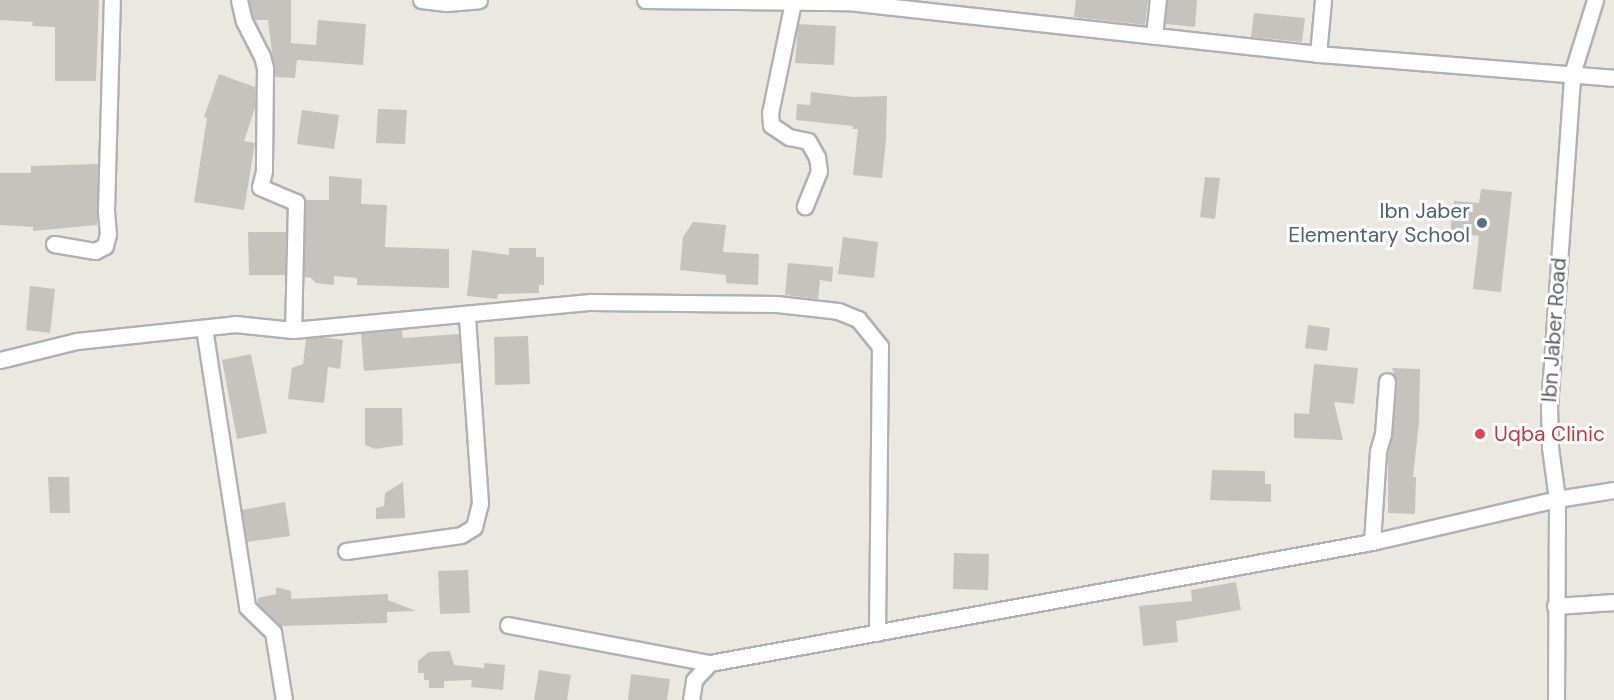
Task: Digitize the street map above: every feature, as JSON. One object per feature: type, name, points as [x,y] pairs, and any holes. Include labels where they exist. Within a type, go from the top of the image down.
[{"type":"street","points":[[54,244],[94,251],[105,246],[108,234],[106,210],[112,0]]},
{"type":"street","points":[[239,0],[244,21],[262,56],[265,68],[264,171],[260,187],[296,202],[293,330]]},
{"type":"street","points":[[421,0],[447,3],[479,0]]},
{"type":"street","points":[[645,0],[848,2],[1318,54],[1614,78]]},
{"type":"street","points":[[1154,36],[1158,0]]},
{"type":"street","points":[[1318,54],[1323,0]]},
{"type":"street","name":"Ibn Jaber Road","points":[[1556,700],[1557,499],[1551,455],[1549,407],[1572,74],[1595,0]]},
{"type":"street","points":[[792,2],[770,113],[771,125],[789,137],[808,141],[816,157],[819,171],[805,206]]},
{"type":"street","points":[[0,360],[77,341],[204,327],[235,324],[293,330],[591,302],[777,304],[838,311],[858,319],[880,346],[877,633]]},
{"type":"street","points":[[346,551],[461,535],[474,527],[480,503],[467,315]]},
{"type":"street","points":[[204,327],[248,607],[273,632],[284,700]]},
{"type":"street","points":[[1371,542],[1378,451],[1383,434],[1387,381]]},
{"type":"street","points":[[508,625],[710,663],[1371,542],[1557,499],[1614,490]]},
{"type":"street","points":[[1556,606],[1614,603]]},
{"type":"street","points":[[691,700],[694,680],[710,663]]},
{"type":"building","points":[[0,0],[99,0],[96,81],[55,81],[55,27],[32,26],[33,22],[0,20]]},
{"type":"building","points":[[249,0],[291,0],[291,43],[316,45],[318,20],[366,24],[363,65],[297,60],[295,78],[275,77],[268,20],[254,20]]},
{"type":"building","points":[[1076,0],[1148,0],[1145,25],[1074,17]]},
{"type":"building","points":[[1168,0],[1197,0],[1195,27],[1165,24]]},
{"type":"building","points":[[1254,13],[1305,18],[1302,42],[1251,37]]},
{"type":"building","points":[[798,24],[836,26],[834,65],[795,63]]},
{"type":"building","points":[[219,74],[255,87],[255,108],[244,141],[255,143],[244,210],[194,202],[207,118],[204,117]]},
{"type":"building","points":[[811,92],[854,97],[887,96],[882,178],[853,175],[858,129],[853,129],[853,126],[796,120],[797,104],[810,105]]},
{"type":"building","points":[[378,109],[407,110],[405,144],[376,143]]},
{"type":"building","points":[[302,110],[339,115],[334,149],[297,144]]},
{"type":"building","points":[[98,164],[97,225],[33,231],[33,227],[0,225],[0,173],[31,173],[31,166]]},
{"type":"building","points":[[329,176],[362,179],[361,204],[387,205],[385,247],[449,249],[449,288],[357,285],[357,278],[334,276],[334,285],[316,283],[311,278],[305,277],[305,200],[329,200]]},
{"type":"building","points":[[1205,177],[1220,178],[1215,219],[1200,217]]},
{"type":"building","points":[[1481,189],[1512,192],[1501,292],[1473,289],[1479,236],[1450,233],[1454,201],[1479,203]]},
{"type":"building","points":[[693,222],[726,225],[723,252],[759,254],[758,285],[726,283],[726,275],[680,270],[683,237]]},
{"type":"building","points":[[248,232],[286,232],[285,275],[249,275]]},
{"type":"building","points":[[843,237],[878,242],[874,278],[838,274]]},
{"type":"building","points":[[509,248],[536,248],[536,257],[544,257],[544,285],[539,285],[539,293],[498,294],[497,299],[467,296],[472,250],[509,255]]},
{"type":"building","points":[[788,263],[833,267],[832,282],[820,280],[818,299],[785,295]]},
{"type":"building","points":[[30,286],[55,289],[50,333],[26,330]]},
{"type":"building","points":[[1308,325],[1330,328],[1327,351],[1305,348]]},
{"type":"building","points":[[402,330],[403,338],[459,334],[461,363],[364,371],[361,333]]},
{"type":"building","points":[[528,336],[530,384],[495,385],[494,337]]},
{"type":"building","points":[[321,337],[343,340],[340,369],[328,367],[324,403],[288,399],[292,368],[303,364],[306,339]]},
{"type":"building","points":[[251,354],[267,433],[237,439],[222,360]]},
{"type":"building","points":[[1314,364],[1358,368],[1354,404],[1334,402],[1343,440],[1294,438],[1294,413],[1309,414]]},
{"type":"building","points":[[1392,368],[1420,369],[1419,422],[1413,477],[1416,477],[1415,514],[1388,513],[1388,455],[1393,435],[1397,382]]},
{"type":"building","points":[[365,408],[402,408],[403,445],[375,449],[365,445]]},
{"type":"building","points":[[1212,470],[1265,471],[1265,484],[1271,484],[1271,502],[1210,500]]},
{"type":"building","points":[[48,477],[69,477],[70,513],[50,513]]},
{"type":"building","points":[[403,482],[405,518],[376,519],[376,508],[384,506],[385,493]]},
{"type":"building","points":[[285,502],[290,536],[247,542],[242,510]]},
{"type":"building","points":[[954,553],[989,554],[988,590],[953,589]]},
{"type":"building","points":[[468,570],[470,613],[440,614],[438,571]]},
{"type":"building","points":[[1236,582],[1241,610],[1176,621],[1178,642],[1143,646],[1139,606],[1192,601],[1191,590]]},
{"type":"building","points":[[276,587],[291,591],[291,599],[388,594],[388,600],[416,611],[387,612],[387,623],[280,626],[258,604],[258,598],[276,594]]},
{"type":"building","points":[[450,651],[454,665],[484,668],[484,663],[505,665],[503,690],[471,687],[472,680],[444,681],[444,688],[429,688],[429,680],[424,680],[424,673],[418,673],[418,661],[429,652]]},
{"type":"building","points":[[539,670],[571,675],[567,700],[534,700]]},
{"type":"building","points":[[631,674],[670,679],[667,700],[628,700]]},
{"type":"place","name":"Ibn Jaber Elementary School","points":[[1482,223]]},
{"type":"place","name":"Uqba Clinic","points":[[1480,434]]}]
